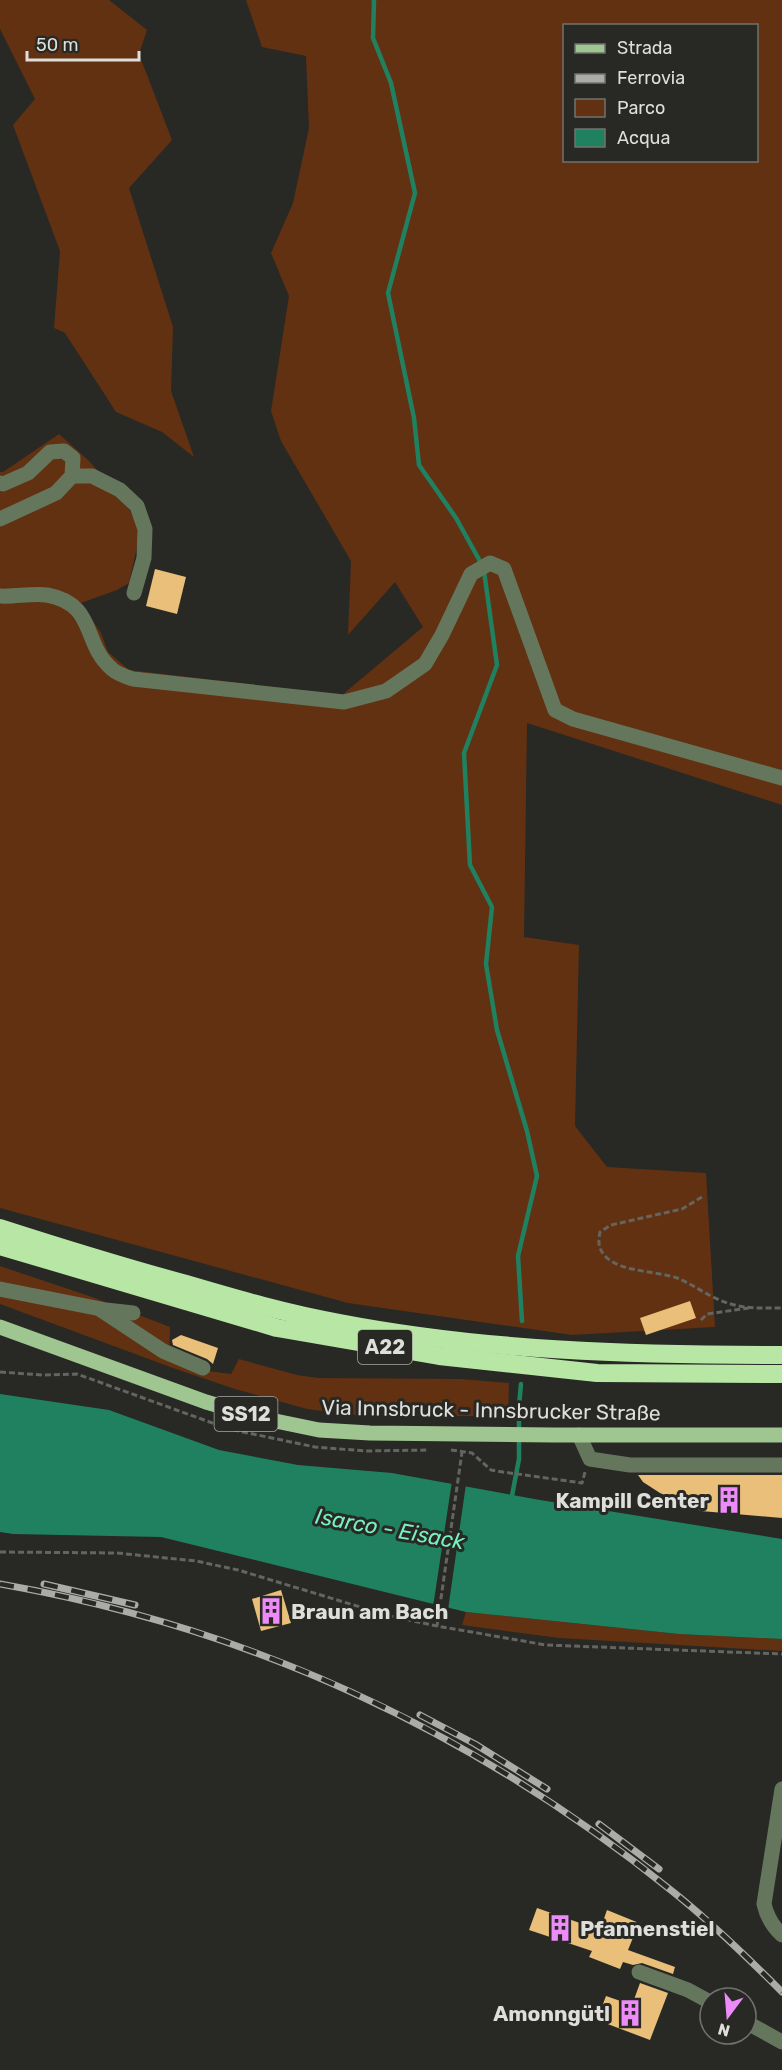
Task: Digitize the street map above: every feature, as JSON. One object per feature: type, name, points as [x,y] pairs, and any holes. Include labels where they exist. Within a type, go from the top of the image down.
[{"type":"highway","name":"A22","points":[[0,1228],[84,1255],[277,1310],[341,1324],[458,1341],[533,1348],[658,1354],[782,1355]]},
{"type":"highway","name":"A22","points":[[0,1246],[277,1328],[439,1356],[597,1373],[782,1374]]},
{"type":"main road","name":"Via Innsbruck - Innsbrucker Straße","points":[[0,1327],[206,1402],[261,1418],[329,1430],[370,1433],[782,1435]]},
{"type":"street","points":[[0,483],[3,484],[28,473],[50,452],[64,451],[72,458],[72,476],[56,493],[0,519]]},
{"type":"street","points":[[72,476],[92,476],[120,490],[137,506],[145,529],[144,558],[134,593]]},
{"type":"street","points":[[0,596],[46,595],[71,603],[87,622],[97,651],[107,664],[113,670],[133,680],[344,702],[386,691],[424,664],[442,635],[471,574],[489,563],[504,569],[555,710],[573,718],[782,778]]},
{"type":"street","points":[[0,1288],[133,1313]]},
{"type":"street","points":[[98,1308],[137,1336],[163,1351],[203,1368]]},
{"type":"street","points":[[579,1435],[590,1459],[630,1465],[782,1465]]},
{"type":"street","points":[[782,1790],[764,1904],[773,1927],[782,1935]]},
{"type":"street","points":[[639,1972],[698,1995]]},
{"type":"street","points":[[758,2029],[782,2042]]},
{"type":"path","points":[[702,1197],[682,1209],[611,1226],[600,1232],[599,1248],[606,1258],[620,1266],[678,1279],[729,1304],[782,1308]]},
{"type":"path","points":[[701,1320],[707,1314],[754,1307]]},
{"type":"path","points":[[437,1626],[462,1452]]},
{"type":"path","points":[[503,1472],[582,1483],[590,1459]]},
{"type":"path","points":[[0,1552],[117,1552],[196,1561],[238,1570],[390,1616],[546,1645],[782,1654]]},
{"type":"green space","points":[[0,0],[109,0],[147,30],[139,54],[172,140],[129,188],[173,327],[171,391],[194,457],[162,432],[116,412],[65,333],[54,328],[60,251],[13,125],[35,99],[0,29]]},
{"type":"green space","points":[[246,0],[782,0],[782,805],[527,723],[524,937],[579,945],[575,1126],[607,1167],[706,1173],[715,1327],[572,1335],[348,1303],[0,1208],[0,472],[59,434],[88,460],[121,496],[141,529],[129,583],[117,590],[81,603],[101,633],[108,652],[129,670],[342,695],[423,627],[395,582],[348,635],[351,561],[281,441],[271,411],[289,296],[271,253],[293,203],[309,128],[306,56],[262,47]]},
{"type":"green space","points":[[0,1266],[95,1298],[170,1327],[169,1357],[208,1371],[231,1374],[239,1359],[297,1375],[318,1378],[460,1379],[509,1383],[508,1416],[361,1416],[307,1409],[235,1389],[0,1304]]},
{"type":"green space","points":[[466,1612],[679,1634],[782,1639],[782,1651],[559,1638],[462,1625]]},
{"type":"water","name":"Isarco - Eisack","points":[[0,1394],[109,1410],[219,1450],[298,1465],[392,1473],[540,1500],[782,1539],[782,1639],[679,1634],[466,1612],[161,1537],[0,1532]]},
{"type":"pier","points":[[452,1481],[466,1484],[448,1610],[433,1607]]},
{"type":"building","points":[[155,569],[186,577],[177,614],[146,606]]},
{"type":"building","points":[[690,1301],[696,1318],[646,1335],[640,1318]]},
{"type":"building","points":[[181,1335],[218,1348],[213,1364],[207,1359],[173,1345],[172,1340]]},
{"type":"building","name":"Kampill Center","points":[[638,1475],[782,1475],[782,1518],[701,1511],[660,1493],[643,1482]]},
{"type":"building","name":"Braun am Bach","points":[[281,1590],[291,1623],[261,1631],[252,1599]]},
{"type":"building","points":[[537,1908],[600,1930],[607,1910],[639,1923],[628,1950],[675,1967],[673,1974],[642,1963],[633,1965],[623,1962],[620,1969],[589,1957],[592,1951],[529,1930]]},
{"type":"building","name":"Amonngütl","points":[[640,1983],[668,1993],[650,2040],[597,2020],[606,1996],[632,2005]]},
{"type":"waterway","points":[[374,0],[373,38],[391,83],[415,193],[388,293],[414,418],[419,465],[456,518],[481,563]]},
{"type":"waterway","points":[[484,571],[497,665],[464,753],[470,865],[492,907],[486,964],[497,1030],[527,1131],[537,1176],[518,1256],[522,1321]]},
{"type":"waterway","points":[[511,1501],[519,1459],[521,1384]]},
{"type":"railway","points":[[0,1584],[93,1603],[183,1628],[271,1658],[356,1694],[438,1735],[518,1782],[596,1834],[701,1915],[782,1992]]},
{"type":"railway","points":[[44,1584],[135,1605]]},
{"type":"railway","points":[[420,1715],[475,1744],[547,1789]]},
{"type":"railway","points":[[599,1824],[659,1869]]},
{"type":"place","name":"Kampill Center","points":[[729,1500]]},
{"type":"place","name":"Braun am Bach","points":[[271,1611]]},
{"type":"place","name":"Pfannenstiel","points":[[560,1928]]},
{"type":"place","name":"Amonngütl","points":[[630,2013]]}]
